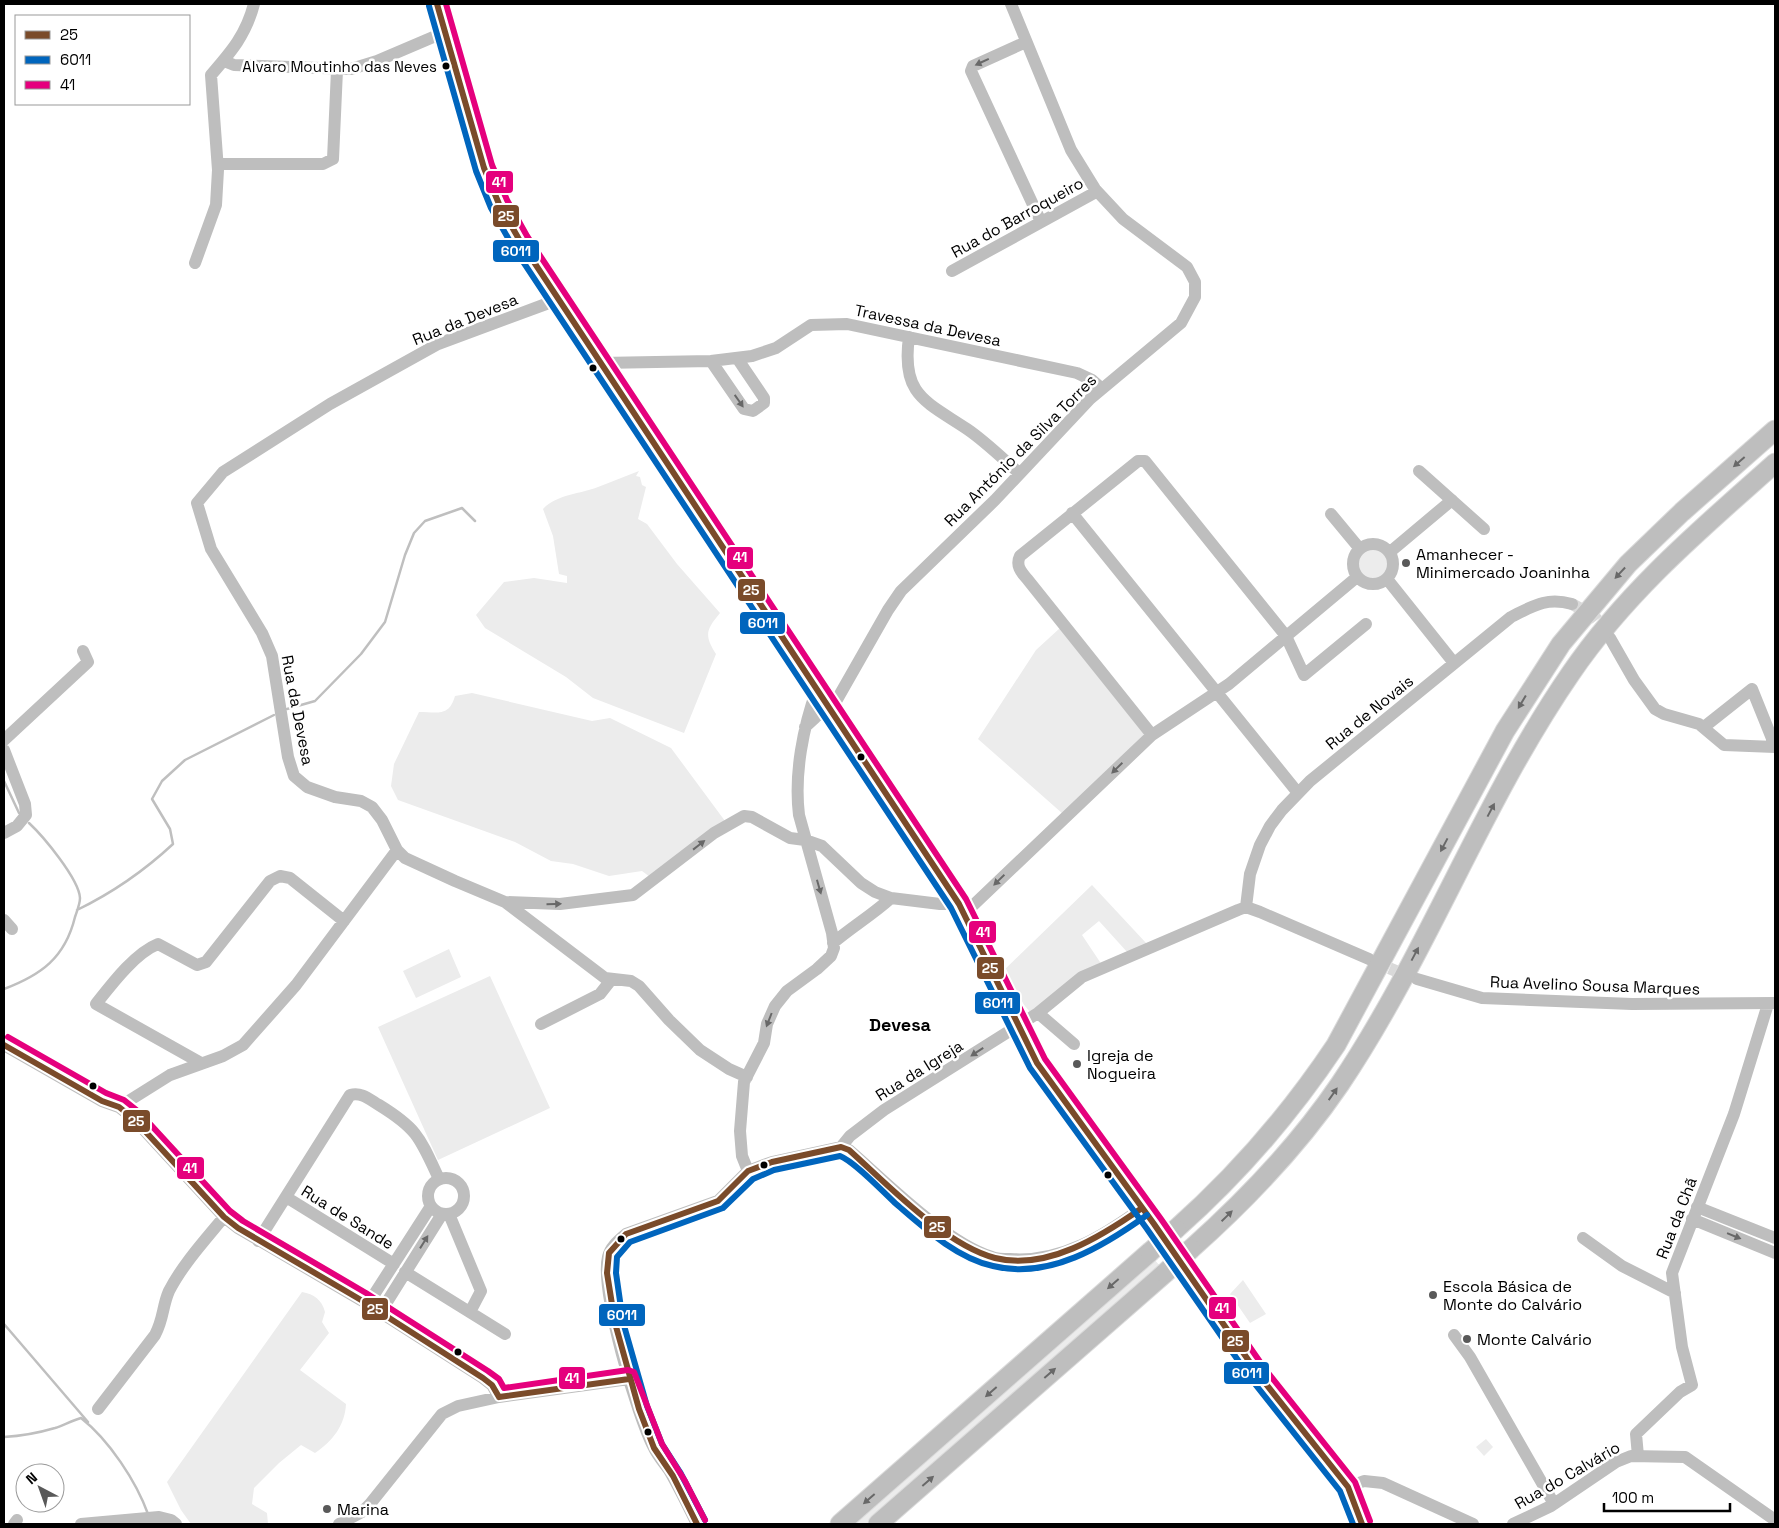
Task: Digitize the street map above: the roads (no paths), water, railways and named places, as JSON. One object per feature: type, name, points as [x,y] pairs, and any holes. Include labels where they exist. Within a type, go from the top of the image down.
[{"type":"highway","points":[[840,1524],[1217,1192],[1261,1144],[1302,1094],[1336,1045],[1501,739],[1522,702],[1561,644],[1593,603],[1634,558],[1682,512],[1775,430]]},
{"type":"highway","points":[[878,1524],[1165,1273],[1275,1168],[1308,1128],[1339,1085],[1373,1031],[1521,754],[1554,698],[1583,656],[1609,623],[1653,575],[1775,463]]},
{"type":"main road","points":[[437,4],[491,186],[520,241],[832,710],[961,909],[1037,1063],[1142,1208],[1258,1374],[1348,1487],[1362,1524]]},
{"type":"street","points":[[195,263],[216,205],[218,164],[211,75],[224,61],[248,26],[254,4]]},
{"type":"street","name":"Rua António da Silva Torres","points":[[832,710],[888,610],[901,591],[975,521],[1071,417],[1181,323],[1195,297],[1195,282],[1187,267],[1130,224],[1096,192],[1071,150],[1011,4]]},
{"type":"street","points":[[224,61],[234,65],[337,70],[364,66],[445,32]]},
{"type":"street","points":[[1026,42],[973,66],[971,71],[1041,222]]},
{"type":"street","points":[[218,164],[323,164],[333,159],[337,70]]},
{"type":"street","name":"Rua do Barroqueiro","points":[[952,271],[1041,222],[1056,216],[1096,192]]},
{"type":"street","name":"Rua da Devesa","points":[[397,850],[382,820],[372,807],[361,801],[335,797],[307,788],[294,776],[288,757],[272,656],[262,633],[211,549],[197,503],[223,472],[330,404],[438,344],[546,304],[556,296]]},
{"type":"street","name":"Travessa da Devesa","points":[[601,363],[711,361],[737,358],[776,348],[811,325],[847,324],[1076,373],[1092,380],[1102,389]]},
{"type":"street","points":[[909,337],[906,359],[914,387],[923,401],[987,443],[1019,473]]},
{"type":"street","points":[[711,361],[744,408],[753,411],[764,403],[764,398],[737,358]]},
{"type":"street","points":[[1152,734],[1019,568],[1018,561],[1020,556],[1138,461],[1145,462],[1286,636],[1304,676],[1366,624]]},
{"type":"street","points":[[1419,471],[1484,529]]},
{"type":"street","points":[[1390,552],[1452,500]]},
{"type":"street","points":[[1072,513],[1298,793]]},
{"type":"street","points":[[1331,514],[1360,549]]},
{"type":"street","points":[[1376,544],[1390,552],[1394,564],[1387,580],[1373,585],[1363,582],[1357,577],[1352,564],[1360,549],[1367,545],[1376,544]]},
{"type":"street","points":[[506,902],[560,904],[633,895],[714,833],[744,816],[752,817],[790,838],[805,840],[822,846],[861,883],[890,898],[940,904],[961,909],[1152,734],[1217,693],[1357,577]]},
{"type":"street","points":[[1387,580],[1454,663]]},
{"type":"street","name":"Rua de Novais","points":[[1246,907],[1250,874],[1260,845],[1270,826],[1298,793],[1510,617],[1544,601],[1557,600],[1572,604]]},
{"type":"street","points":[[1610,638],[1634,680],[1654,709],[1704,727],[1724,744],[1775,746],[1752,689],[1704,727]]},
{"type":"street","points":[[4,740],[88,662],[83,651]]},
{"type":"street","points":[[748,1171],[742,1156],[740,1131],[744,1082],[764,1043],[767,1024],[775,1006],[787,991],[825,963],[831,956],[833,943],[805,840],[797,801],[805,727],[817,689]]},
{"type":"street","points":[[805,727],[817,716],[832,710]]},
{"type":"street","points":[[4,750],[25,804],[26,815],[17,826],[4,833]]},
{"type":"street","points":[[119,1107],[170,1075],[223,1056],[243,1045],[296,985],[397,850],[406,858],[506,902],[593,970],[611,980],[631,981],[640,986],[669,1020],[700,1050],[729,1069],[747,1077]]},
{"type":"street","points":[[202,1063],[96,1004],[115,980],[149,947],[158,944],[197,965],[206,962],[270,880],[280,876],[290,878],[344,920]]},
{"type":"street","points":[[833,943],[857,923],[870,916],[890,898]]},
{"type":"street","points":[[1018,1025],[1038,1013],[1082,977],[1246,907],[1369,960]]},
{"type":"street","points":[[541,1024],[600,994],[611,980]]},
{"type":"street","name":"Rua Avelino Sousa Marques","points":[[1416,980],[1482,998],[1632,1004],[1772,1003]]},
{"type":"street","name":"Rua da Chã","points":[[1638,1456],[1636,1434],[1680,1392],[1692,1385],[1682,1347],[1672,1273],[1734,1114],[1772,1003]]},
{"type":"street","points":[[1038,1013],[1074,1044]]},
{"type":"street","name":"Rua da Igreja","points":[[841,1147],[850,1136],[884,1110],[929,1084],[1018,1025]]},
{"type":"street","points":[[4,1045],[102,1101],[119,1107],[133,1118],[224,1217],[258,1241],[368,1304],[483,1378],[492,1385],[499,1397]]},
{"type":"street","points":[[258,1241],[350,1095],[362,1094],[404,1120],[413,1129],[439,1179]]},
{"type":"street","points":[[697,1524],[678,1486],[654,1448],[635,1402],[609,1296],[606,1265],[608,1254],[619,1240],[635,1230],[718,1201],[748,1171],[772,1162],[841,1147],[849,1150],[944,1230],[967,1246],[993,1258],[1043,1259],[1073,1250],[1142,1208]]},
{"type":"street","points":[[368,1304],[431,1206],[428,1194],[434,1183],[444,1178],[460,1183],[464,1192],[460,1208],[446,1214],[380,1313]]},
{"type":"street","name":"Rua de Sande","points":[[286,1197],[394,1264]]},
{"type":"street","points":[[431,1206],[446,1214],[481,1291],[470,1312]]},
{"type":"street","points":[[1697,1206],[1775,1238]]},
{"type":"street","points":[[98,1409],[155,1335],[162,1321],[163,1306],[170,1290],[193,1255],[224,1217]]},
{"type":"street","points":[[1692,1219],[1775,1253]]},
{"type":"street","points":[[1583,1238],[1622,1266],[1675,1293]]},
{"type":"street","points":[[406,1272],[505,1334]]},
{"type":"street","points":[[1454,1335],[1470,1357],[1554,1504]]},
{"type":"street","points":[[339,1524],[362,1512],[442,1414],[458,1406],[499,1397],[629,1379]]},
{"type":"street","name":"Rua do Calvário","points":[[1513,1524],[1554,1504],[1616,1462],[1631,1456],[1685,1457],[1775,1520]]},
{"type":"street","points":[[1348,1487],[1364,1481],[1383,1483],[1473,1524]]},
{"type":"street","points":[[81,1524],[151,1518],[171,1520],[176,1524]]},
{"type":"waterway","points":[[287,709],[315,701],[361,654],[385,622],[405,555],[414,533],[425,521],[462,508],[475,521]]},
{"type":"waterway","points":[[77,910],[127,881],[173,844],[170,829],[152,799],[162,781],[185,760],[274,715]]},
{"type":"waterway","points":[[4,781],[19,813]]},
{"type":"waterway","points":[[4,989],[40,971],[58,954],[71,931],[80,900],[74,880],[67,869],[51,847],[29,823]]},
{"type":"waterway","points":[[4,1324],[88,1422]]},
{"type":"waterway","points":[[4,1437],[55,1428],[81,1418],[111,1449],[129,1475],[148,1514]]},
{"type":"tunnel","points":[[1572,604],[1594,616],[1609,635]]},
{"type":"tunnel","points":[[1373,961],[1412,978]]},
{"type":"place","name":"Alvaro Moutinho das Neves","points":[[446,66]]},
{"type":"place","name":"Amanhecer - Minimercado Joaninha","points":[[1406,563]]},
{"type":"place","name":"Igreja de Nogueira","points":[[1077,1064]]},
{"type":"place","name":"Escola Básica de Monte do Calvário","points":[[1433,1295]]},
{"type":"place","name":"Monte Calvário","points":[[1467,1339]]},
{"type":"place","name":"Marina","points":[[327,1509]]},
{"type":"district","name":"Devesa","points":[[900,1025]]}]
